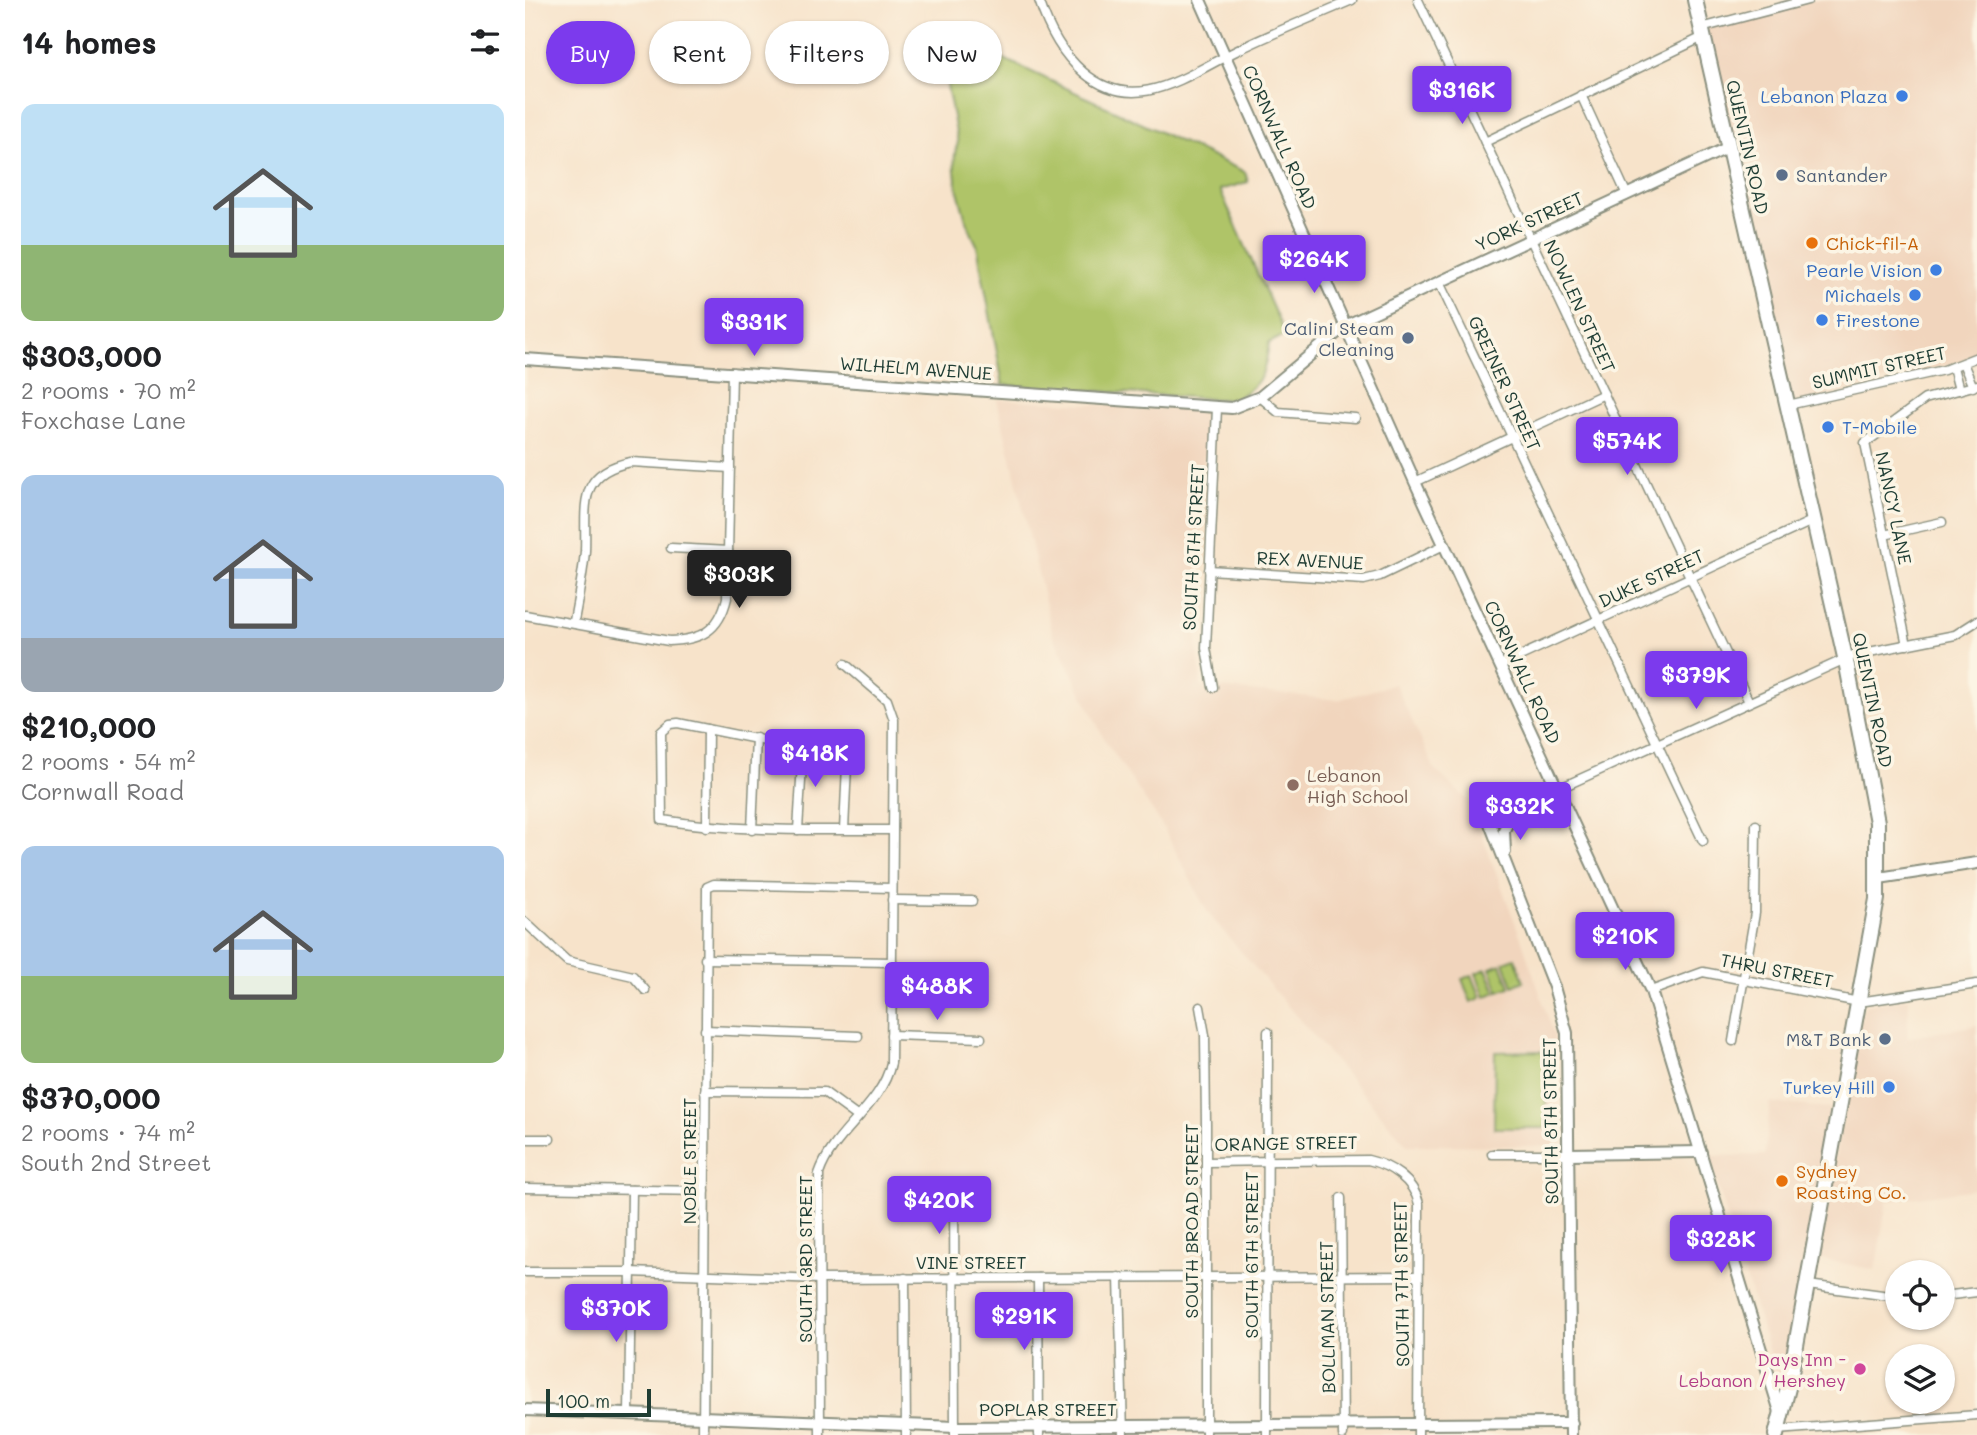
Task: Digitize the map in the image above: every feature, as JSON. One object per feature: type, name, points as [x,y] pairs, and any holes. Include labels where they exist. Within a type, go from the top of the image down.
[{"type":"highway","name":"QUENTIN ROAD","points":[[1695,0],[1845,658],[1876,811],[1879,878],[1808,1285],[1781,1415]]},
{"type":"highway","points":[[1781,1415],[1782,1432]]},
{"type":"street","points":[[1039,0],[1054,36],[1069,58],[1095,82],[1116,92],[1130,94],[1156,89],[1352,0]]},
{"type":"street","name":"CORNWALL ROAD","points":[[1200,0],[1415,482],[1651,991],[1781,1415]]},
{"type":"street","name":"NOWLEN STREET","points":[[1418,0],[1749,702]]},
{"type":"street","points":[[1485,142],[1702,32],[1808,0]]},
{"type":"street","points":[[1581,95],[1627,195]]},
{"type":"street","name":"YORK STREET","points":[[1345,326],[1729,147]]},
{"type":"street","name":"GREINER STREET","points":[[1439,282],[1703,841]]},
{"type":"street","name":"WILHELM AVENUE","points":[[525,359],[1217,408],[1240,407],[1260,397],[1345,326]]},
{"type":"street","name":"SUMMIT STREET","points":[[1788,405],[1953,367],[1977,357]]},
{"type":"street","points":[[1953,367],[1959,390],[1975,386],[1963,363]]},
{"type":"street","points":[[525,615],[574,621],[669,640],[688,640],[708,632],[723,616],[727,598],[732,372]]},
{"type":"street","name":"NANCY LANE","points":[[1907,645],[1865,443],[1925,399],[1959,390]]},
{"type":"street","points":[[1415,482],[1604,394]]},
{"type":"street","points":[[1260,397],[1278,412],[1355,418]]},
{"type":"street","name":"SOUTH 8TH STREET","points":[[1213,687],[1206,648],[1217,408]]},
{"type":"street","points":[[574,621],[585,550],[584,505],[589,486],[600,474],[615,465],[631,462],[730,468]]},
{"type":"street","name":"DUKE STREET","points":[[1501,665],[1814,520]]},
{"type":"street","points":[[1884,535],[1942,523]]},
{"type":"street","name":"REX AVENUE","points":[[1209,570],[1364,580],[1380,576],[1444,545]]},
{"type":"street","points":[[671,548],[728,551]]},
{"type":"street","points":[[1489,821],[1496,814],[1558,789],[1845,658],[1955,635],[1977,621]]},
{"type":"street","name":"SOUTH 3RD STREET","points":[[820,1435],[819,1174],[825,1158],[889,1073],[891,1035],[893,713],[881,694],[845,664]]},
{"type":"street","points":[[844,830],[847,765],[844,757],[678,723],[670,724],[661,732],[661,820],[752,830],[844,830],[893,830]]},
{"type":"street","points":[[707,827],[708,729]]},
{"type":"street","points":[[752,830],[756,738]]},
{"type":"street","points":[[798,830],[803,747]]},
{"type":"street","points":[[1489,821],[1554,796],[1558,789]]},
{"type":"street","points":[[1505,862],[1504,830],[1512,814]]},
{"type":"street","name":"SOUTH 8TH STREET","points":[[1489,821],[1565,1023],[1571,1435]]},
{"type":"street","points":[[1733,1041],[1755,914],[1756,825]]},
{"type":"street","points":[[1879,878],[1977,863]]},
{"type":"street","name":"NOBLE STREET","points":[[703,1435],[707,887],[715,884],[893,888]]},
{"type":"street","points":[[893,900],[972,901]]},
{"type":"street","points":[[525,922],[567,961],[621,971],[638,978],[645,989]]},
{"type":"street","points":[[705,959],[892,962]]},
{"type":"street","name":"THRU STREET","points":[[1651,991],[1703,972],[1859,1002],[1977,984]]},
{"type":"street","name":"SOUTH BROAD STREET","points":[[1200,1007],[1205,1035],[1207,1430]]},
{"type":"street","points":[[705,1030],[858,1037]]},
{"type":"street","name":"SOUTH 6TH STREET","points":[[1267,1430],[1268,1032]]},
{"type":"street","points":[[891,1035],[981,1038]]},
{"type":"street","points":[[705,1091],[824,1093],[857,1117]]},
{"type":"street","points":[[525,1139],[550,1139]]},
{"type":"street","points":[[1492,1154],[1701,1152]]},
{"type":"street","name":"ORANGE STREET","points":[[1206,1162],[1368,1160]]},
{"type":"street","name":"SOUTH 7TH STREET","points":[[1368,1160],[1381,1163],[1398,1173],[1417,1195],[1418,1429]]},
{"type":"street","points":[[525,1188],[705,1191]]},
{"type":"street","points":[[629,1415],[632,1190]]},
{"type":"street","points":[[954,1194],[956,1431]]},
{"type":"street","name":"BOLLMAN STREET","points":[[1341,1198],[1343,1430]]},
{"type":"street","name":"VINE STREET","points":[[525,1272],[630,1272],[819,1279],[1418,1276]]},
{"type":"street","points":[[1119,1277],[1123,1431]]},
{"type":"street","points":[[905,1278],[906,1430]]},
{"type":"street","points":[[1038,1278],[1039,1431]]},
{"type":"street","points":[[1808,1285],[1885,1295]]},
{"type":"street","points":[[1955,1295],[1977,1292]]},
{"type":"street","name":"POPLAR STREET","points":[[525,1410],[956,1431],[1343,1430],[1572,1423]]},
{"type":"street","points":[[1782,1432],[1977,1415]]},
{"type":"shaded area","points":[[1808,0],[1977,0],[1977,357],[1788,405],[1701,28]]},
{"type":"shaded area","name":"Lebanon High School","points":[[997,399],[1206,411],[1196,632],[1201,686],[1338,700],[1395,684],[1435,770],[1469,801],[1522,941],[1554,1035],[1556,1146],[1407,1145],[1208,913],[1162,825],[1106,742],[1053,635]]},
{"type":"shaded area","points":[[1909,998],[1907,1038],[1977,1025],[1977,1189],[1887,1201],[1875,1270],[1817,1258],[1863,1009],[1866,1005]]},
{"type":"shaded area","points":[[1770,1103],[1830,1108],[1783,1383],[1779,1385],[1709,1156],[1765,1155]]},
{"type":"green space","points":[[1002,58],[1245,172],[1248,182],[1220,190],[1285,335],[1269,343],[1260,378],[1251,389],[1233,400],[1003,385],[977,245],[967,223],[956,179],[955,153],[958,143],[947,84],[1002,84]]},
{"type":"green space","points":[[1515,958],[1524,981],[1513,986],[1504,962]]},
{"type":"green space","points":[[1501,964],[1510,987],[1499,991],[1490,968]]},
{"type":"green space","points":[[1486,969],[1496,992],[1485,997],[1476,973]]},
{"type":"green space","points":[[1472,975],[1481,998],[1471,1002],[1462,979]]},
{"type":"green space","points":[[1546,1051],[1546,1128],[1494,1128],[1495,1052]]},
{"type":"place","name":"Lebanon Plaza","points":[[1902,96]]},
{"type":"place","name":"Santander","points":[[1782,175]]},
{"type":"place","name":"Chick-fil-A","points":[[1812,243]]},
{"type":"place","name":"Pearle Vision","points":[[1936,270]]},
{"type":"place","name":"Michaels","points":[[1915,295]]},
{"type":"place","name":"Firestone","points":[[1822,320]]},
{"type":"place","name":"Calini Steam Cleaning","points":[[1408,338]]},
{"type":"place","name":"T-Mobile","points":[[1828,427]]},
{"type":"place","name":"Lebanon High School","points":[[1293,785]]},
{"type":"place","name":"M&T Bank","points":[[1885,1039]]},
{"type":"place","name":"Turkey Hill","points":[[1889,1087]]},
{"type":"place","name":"Sydney Roasting Co.","points":[[1782,1181]]},
{"type":"place","name":"Days Inn - Lebanon / Hershey","points":[[1860,1369]]}]
